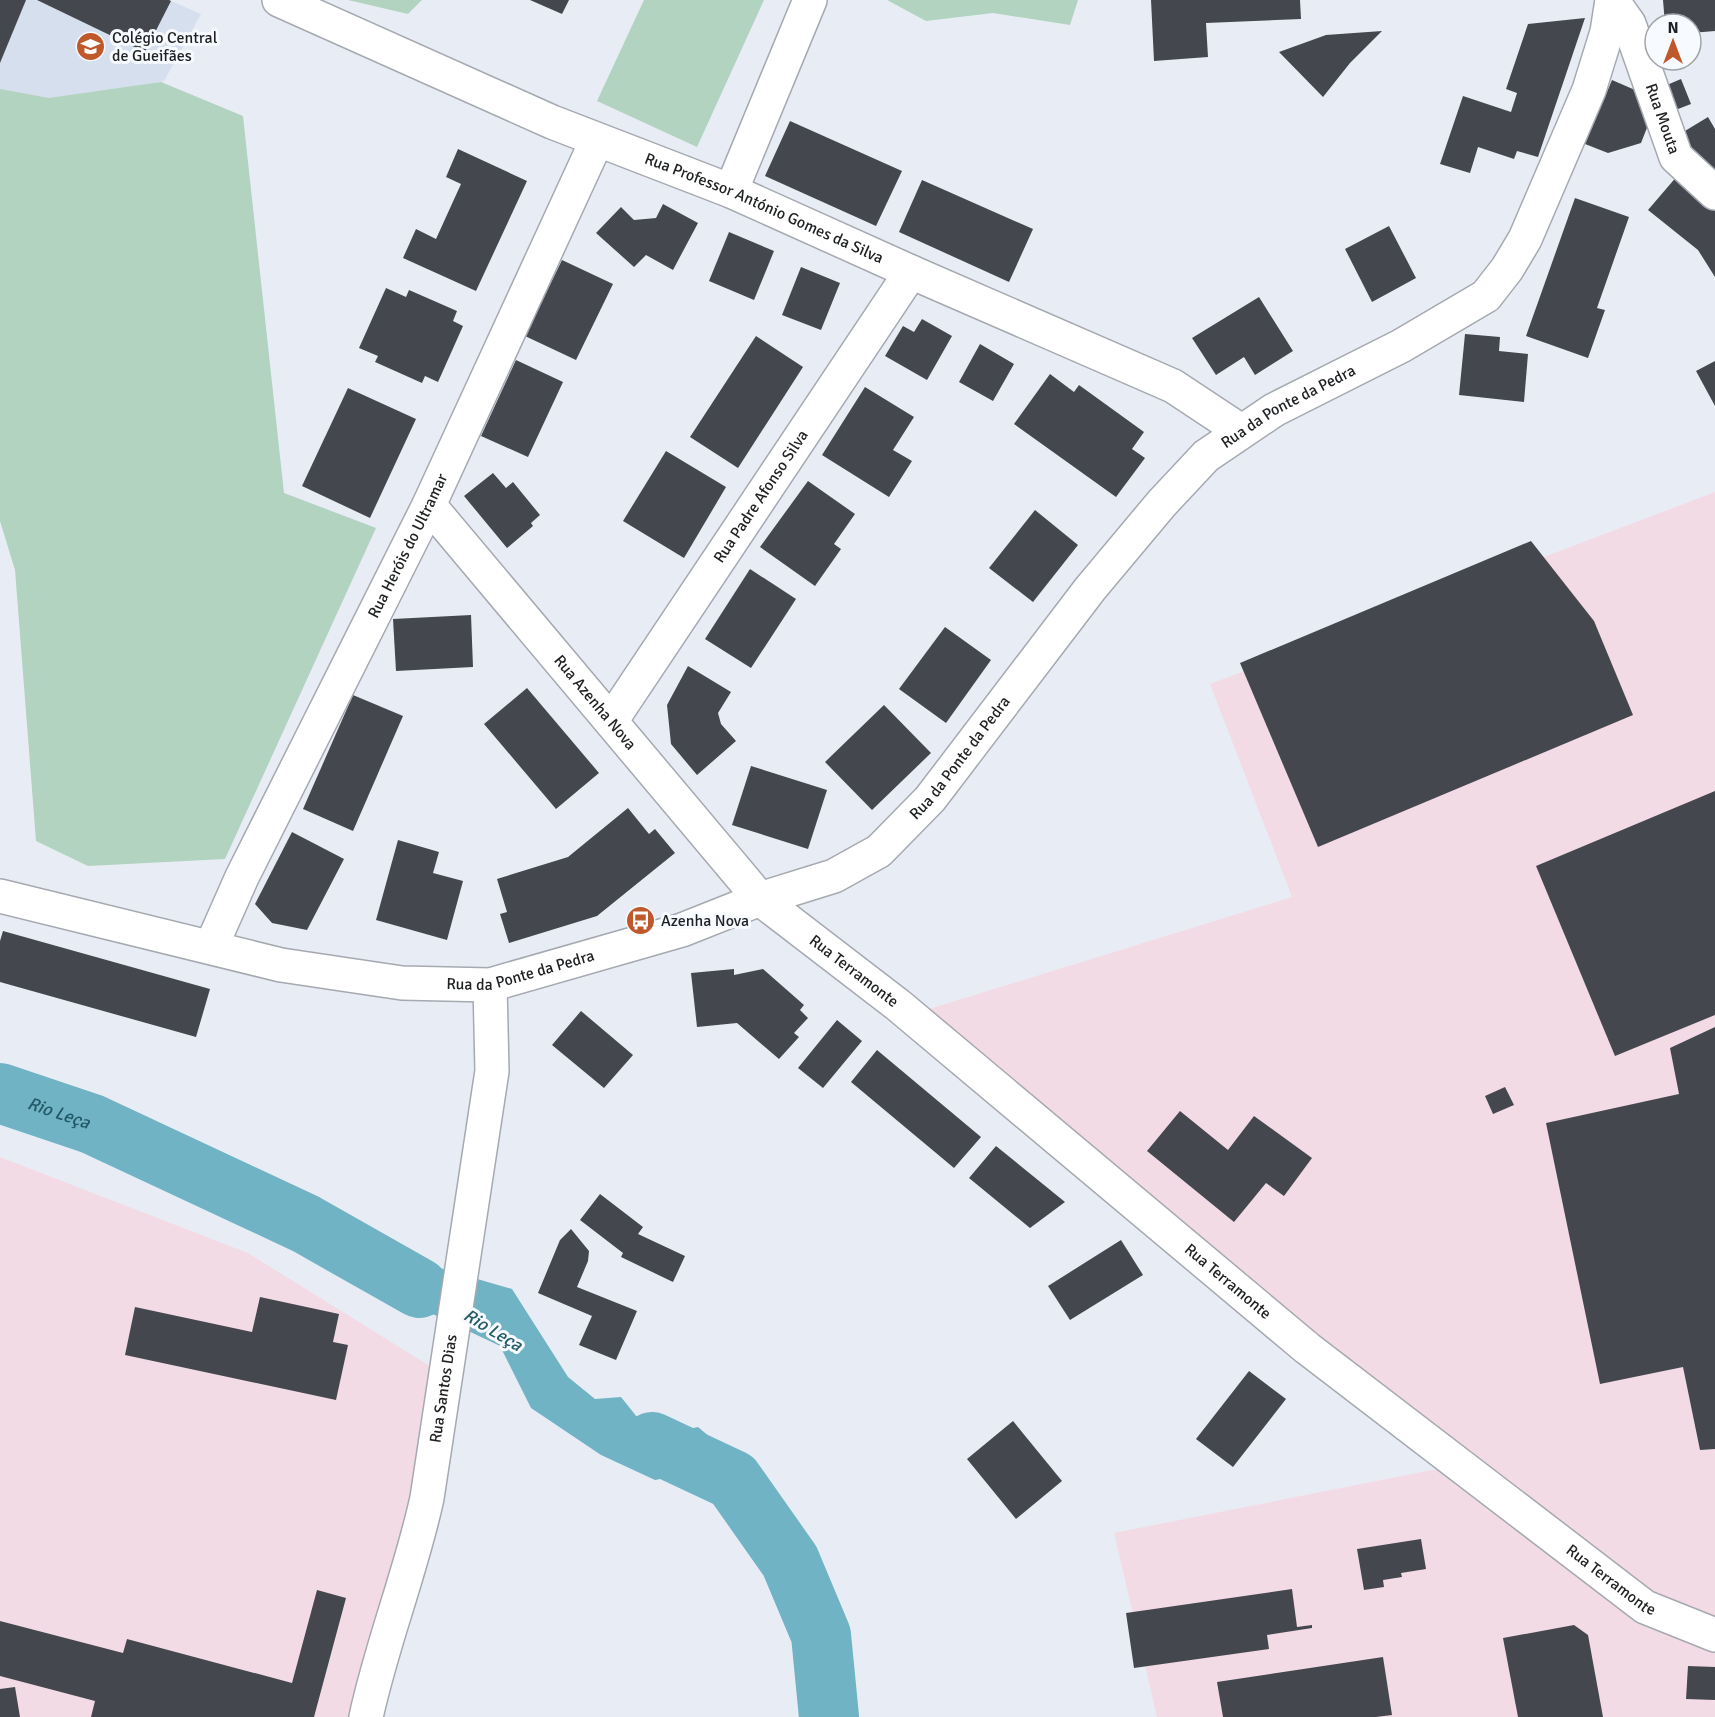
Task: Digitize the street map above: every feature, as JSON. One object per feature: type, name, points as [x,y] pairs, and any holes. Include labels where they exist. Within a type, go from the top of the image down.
[{"type":"street","name":"Rua Professor António Gomes da Silva","points":[[279,0],[541,117],[731,191],[1173,386],[1241,431]]},
{"type":"street","points":[[731,191],[810,0]]},
{"type":"street","name":"Rua Mouta","points":[[1612,0],[1629,24],[1676,157],[1715,193]]},
{"type":"street","name":"Rua da Ponte da Pedra","points":[[0,896],[281,965],[402,983],[490,985],[682,930],[760,899],[834,876],[879,851],[930,799],[1090,589],[1162,503],[1206,456],[1274,410],[1401,346],[1486,296],[1507,269],[1525,239],[1589,90],[1607,32],[1612,0]]},
{"type":"street","name":"Rua Heróis do Ultramar","points":[[211,947],[242,877],[429,505],[597,140]]},
{"type":"street","name":"Rua Padre Afonso Silva","points":[[611,721],[911,272]]},
{"type":"street","name":"Rua Azenha Nova","points":[[429,505],[760,899]]},
{"type":"street","name":"Rua Terramonte","points":[[760,899],[898,1005],[1307,1348],[1645,1607],[1715,1635]]},
{"type":"street","name":"Rua Santos Dias","points":[[366,1717],[376,1673],[419,1532],[427,1498],[492,1071],[490,985]]},
{"type":"shaded area","name":"Colégio Central de Gueifães","points":[[0,0],[169,0],[201,14],[164,81],[0,115]]},
{"type":"shaded area","points":[[1715,492],[1715,1717],[1157,1717],[1114,1533],[1452,1466],[900,1018],[1292,897],[1210,684]]},
{"type":"shaded area","points":[[0,1157],[248,1253],[454,1381],[354,1717],[0,1717]]},
{"type":"green space","points":[[348,0],[422,0],[408,14]]},
{"type":"green space","points":[[644,0],[764,0],[697,147],[597,101]]},
{"type":"green space","points":[[887,0],[1078,0],[1070,25],[993,13],[926,21]]},
{"type":"green space","points":[[161,82],[243,116],[284,493],[376,528],[225,859],[88,866],[36,841],[15,570],[0,521],[0,89],[49,98]]},
{"type":"water","points":[[349,1234],[412,1260],[512,1289],[568,1377],[595,1399],[621,1397],[653,1437],[698,1427],[736,1459],[725,1484],[686,1467],[681,1475],[655,1480],[601,1455],[531,1408],[500,1346],[340,1270]]},
{"type":"building","points":[[0,0],[26,0],[0,63]]},
{"type":"building","points":[[37,0],[169,0],[171,1],[145,52]]},
{"type":"building","points":[[530,0],[569,0],[562,14]]},
{"type":"building","points":[[1151,0],[1300,0],[1301,19],[1206,23],[1208,57],[1154,61]]},
{"type":"building","points":[[1663,0],[1715,0],[1715,31],[1703,32],[1703,12],[1664,12]]},
{"type":"building","points":[[1585,18],[1538,157],[1517,151],[1514,159],[1478,147],[1470,173],[1440,164],[1463,96],[1511,112],[1517,93],[1506,89],[1528,24]]},
{"type":"building","points":[[1382,31],[1350,63],[1323,97],[1279,52],[1326,35]]},
{"type":"building","points":[[1681,79],[1691,104],[1665,114],[1655,90]]},
{"type":"building","points":[[1612,80],[1642,93],[1652,115],[1641,143],[1608,153],[1585,144]]},
{"type":"building","points":[[1708,117],[1715,129],[1715,184],[1675,137]]},
{"type":"building","points":[[790,121],[902,171],[876,226],[765,176]]},
{"type":"building","points":[[458,149],[527,181],[476,291],[403,258],[416,229],[436,239],[461,184],[446,177]]},
{"type":"building","points":[[1678,175],[1715,206],[1715,277],[1698,250],[1648,210]]},
{"type":"building","points":[[922,180],[1033,229],[1009,282],[899,232]]},
{"type":"building","points":[[1575,198],[1629,217],[1597,308],[1605,310],[1588,358],[1526,336]]},
{"type":"building","points":[[663,204],[698,223],[673,270],[646,255],[634,267],[596,233],[621,207],[634,220],[656,218]]},
{"type":"building","points":[[1389,226],[1416,278],[1372,302],[1345,249]]},
{"type":"building","points":[[729,232],[774,251],[754,300],[709,281]]},
{"type":"building","points":[[562,260],[613,284],[576,360],[525,336]]},
{"type":"building","points":[[801,267],[840,283],[821,330],[782,315]]},
{"type":"building","points":[[386,288],[406,297],[409,290],[457,311],[453,321],[463,326],[438,382],[425,376],[422,383],[375,362],[378,356],[359,348]]},
{"type":"building","points":[[1259,297],[1293,351],[1255,375],[1244,357],[1216,375],[1192,338]]},
{"type":"building","points":[[922,319],[952,336],[927,380],[885,356],[903,326],[914,332]]},
{"type":"building","points":[[1465,334],[1500,337],[1499,351],[1528,354],[1524,402],[1459,395]]},
{"type":"building","points":[[756,336],[803,367],[738,468],[690,437]]},
{"type":"building","points":[[980,344],[1014,364],[993,401],[959,382]]},
{"type":"building","points":[[516,360],[563,382],[528,457],[481,436]]},
{"type":"building","points":[[1715,361],[1715,406],[1696,371]]},
{"type":"building","points":[[1050,374],[1074,392],[1079,385],[1144,432],[1132,449],[1145,458],[1116,497],[1014,424]]},
{"type":"building","points":[[865,387],[914,417],[893,450],[912,461],[889,497],[822,455]]},
{"type":"building","points":[[348,388],[416,419],[370,518],[302,486]]},
{"type":"building","points":[[666,451],[726,487],[684,558],[623,521]]},
{"type":"building","points":[[493,473],[506,488],[513,482],[540,515],[531,523],[533,526],[507,548],[464,496]]},
{"type":"building","points":[[808,481],[855,514],[834,544],[841,549],[815,586],[760,547]]},
{"type":"building","points":[[1035,510],[1078,545],[1033,602],[989,568]]},
{"type":"building","points":[[1531,541],[1594,621],[1633,715],[1318,847],[1240,663]]},
{"type":"building","points":[[750,569],[796,599],[751,668],[705,639]]},
{"type":"building","points":[[471,615],[473,667],[396,671],[393,619]]},
{"type":"building","points":[[945,627],[991,660],[946,723],[899,689]]},
{"type":"building","points":[[688,666],[731,692],[718,713],[721,724],[736,741],[697,775],[671,744],[667,705]]},
{"type":"building","points":[[527,688],[599,773],[556,809],[484,724]]},
{"type":"building","points":[[353,695],[403,716],[353,831],[303,809]]},
{"type":"building","points":[[884,705],[931,753],[872,810],[825,762]]},
{"type":"building","points":[[751,766],[827,790],[808,849],[732,825]]},
{"type":"building","points":[[1715,791],[1715,1015],[1615,1056],[1536,866]]},
{"type":"building","points":[[628,808],[649,834],[655,829],[675,853],[597,916],[509,943],[500,914],[507,912],[497,879],[568,857]]},
{"type":"building","points":[[292,832],[344,859],[307,930],[272,923],[255,904]]},
{"type":"building","points":[[398,840],[439,852],[433,873],[463,881],[447,940],[376,920]]},
{"type":"building","points":[[3,931],[210,989],[196,1037],[0,982],[0,941]]},
{"type":"building","points":[[734,969],[734,975],[763,969],[804,1005],[800,1010],[808,1018],[794,1033],[799,1037],[779,1059],[737,1023],[697,1027],[691,973]]},
{"type":"building","points":[[581,1011],[633,1055],[604,1088],[552,1045]]},
{"type":"building","points":[[837,1020],[862,1041],[823,1088],[798,1068]]},
{"type":"building","points":[[1715,1027],[1715,1449],[1700,1450],[1683,1367],[1600,1384],[1546,1123],[1679,1094],[1670,1048]]},
{"type":"building","points":[[877,1050],[981,1137],[954,1168],[851,1082]]},
{"type":"building","points":[[1505,1087],[1514,1105],[1493,1114],[1485,1096]]},
{"type":"building","points":[[1180,1111],[1228,1150],[1254,1116],[1312,1158],[1284,1196],[1266,1183],[1234,1222],[1147,1151]]},
{"type":"building","points":[[996,1146],[1065,1202],[1030,1228],[969,1178]]},
{"type":"building","points":[[600,1194],[643,1227],[638,1234],[685,1256],[673,1282],[621,1257],[623,1253],[580,1220]]},
{"type":"building","points":[[571,1229],[589,1251],[588,1261],[577,1287],[637,1311],[616,1360],[579,1345],[592,1316],[538,1293],[560,1240]]},
{"type":"building","points":[[1121,1240],[1143,1275],[1070,1320],[1048,1286]]},
{"type":"building","points":[[260,1297],[339,1314],[333,1342],[348,1345],[336,1400],[125,1355],[135,1307],[252,1332]]},
{"type":"building","points":[[1249,1371],[1286,1399],[1233,1467],[1196,1439]]},
{"type":"building","points":[[1013,1421],[1062,1481],[1016,1519],[967,1459]]},
{"type":"building","points":[[1421,1539],[1426,1569],[1401,1573],[1402,1577],[1383,1580],[1384,1587],[1364,1590],[1357,1549]]},
{"type":"building","points":[[1292,1589],[1297,1627],[1312,1625],[1312,1628],[1267,1635],[1269,1649],[1134,1668],[1126,1613]]},
{"type":"building","points":[[317,1590],[346,1598],[314,1717],[91,1717],[95,1701],[0,1676],[0,1621],[123,1653],[127,1639],[292,1683]]},
{"type":"building","points":[[1574,1625],[1588,1635],[1603,1717],[1518,1717],[1503,1638]]},
{"type":"building","points":[[1383,1657],[1392,1715],[1376,1717],[1223,1717],[1217,1682]]},
{"type":"building","points":[[1688,1666],[1715,1667],[1715,1700],[1686,1699]]},
{"type":"building","points":[[15,1687],[20,1717],[0,1717],[0,1689]]},
{"type":"waterway","name":"Rio Leça","points":[[0,1093],[92,1124],[306,1224],[419,1288]]},
{"type":"waterway","name":"Rio Leça","points":[[652,1442],[733,1480],[790,1561],[821,1635],[829,1717]]},
{"type":"place","name":"Colégio Central de Gueifães","points":[[91,47]]},
{"type":"place","name":"Azenha Nova","points":[[640,921]]}]
